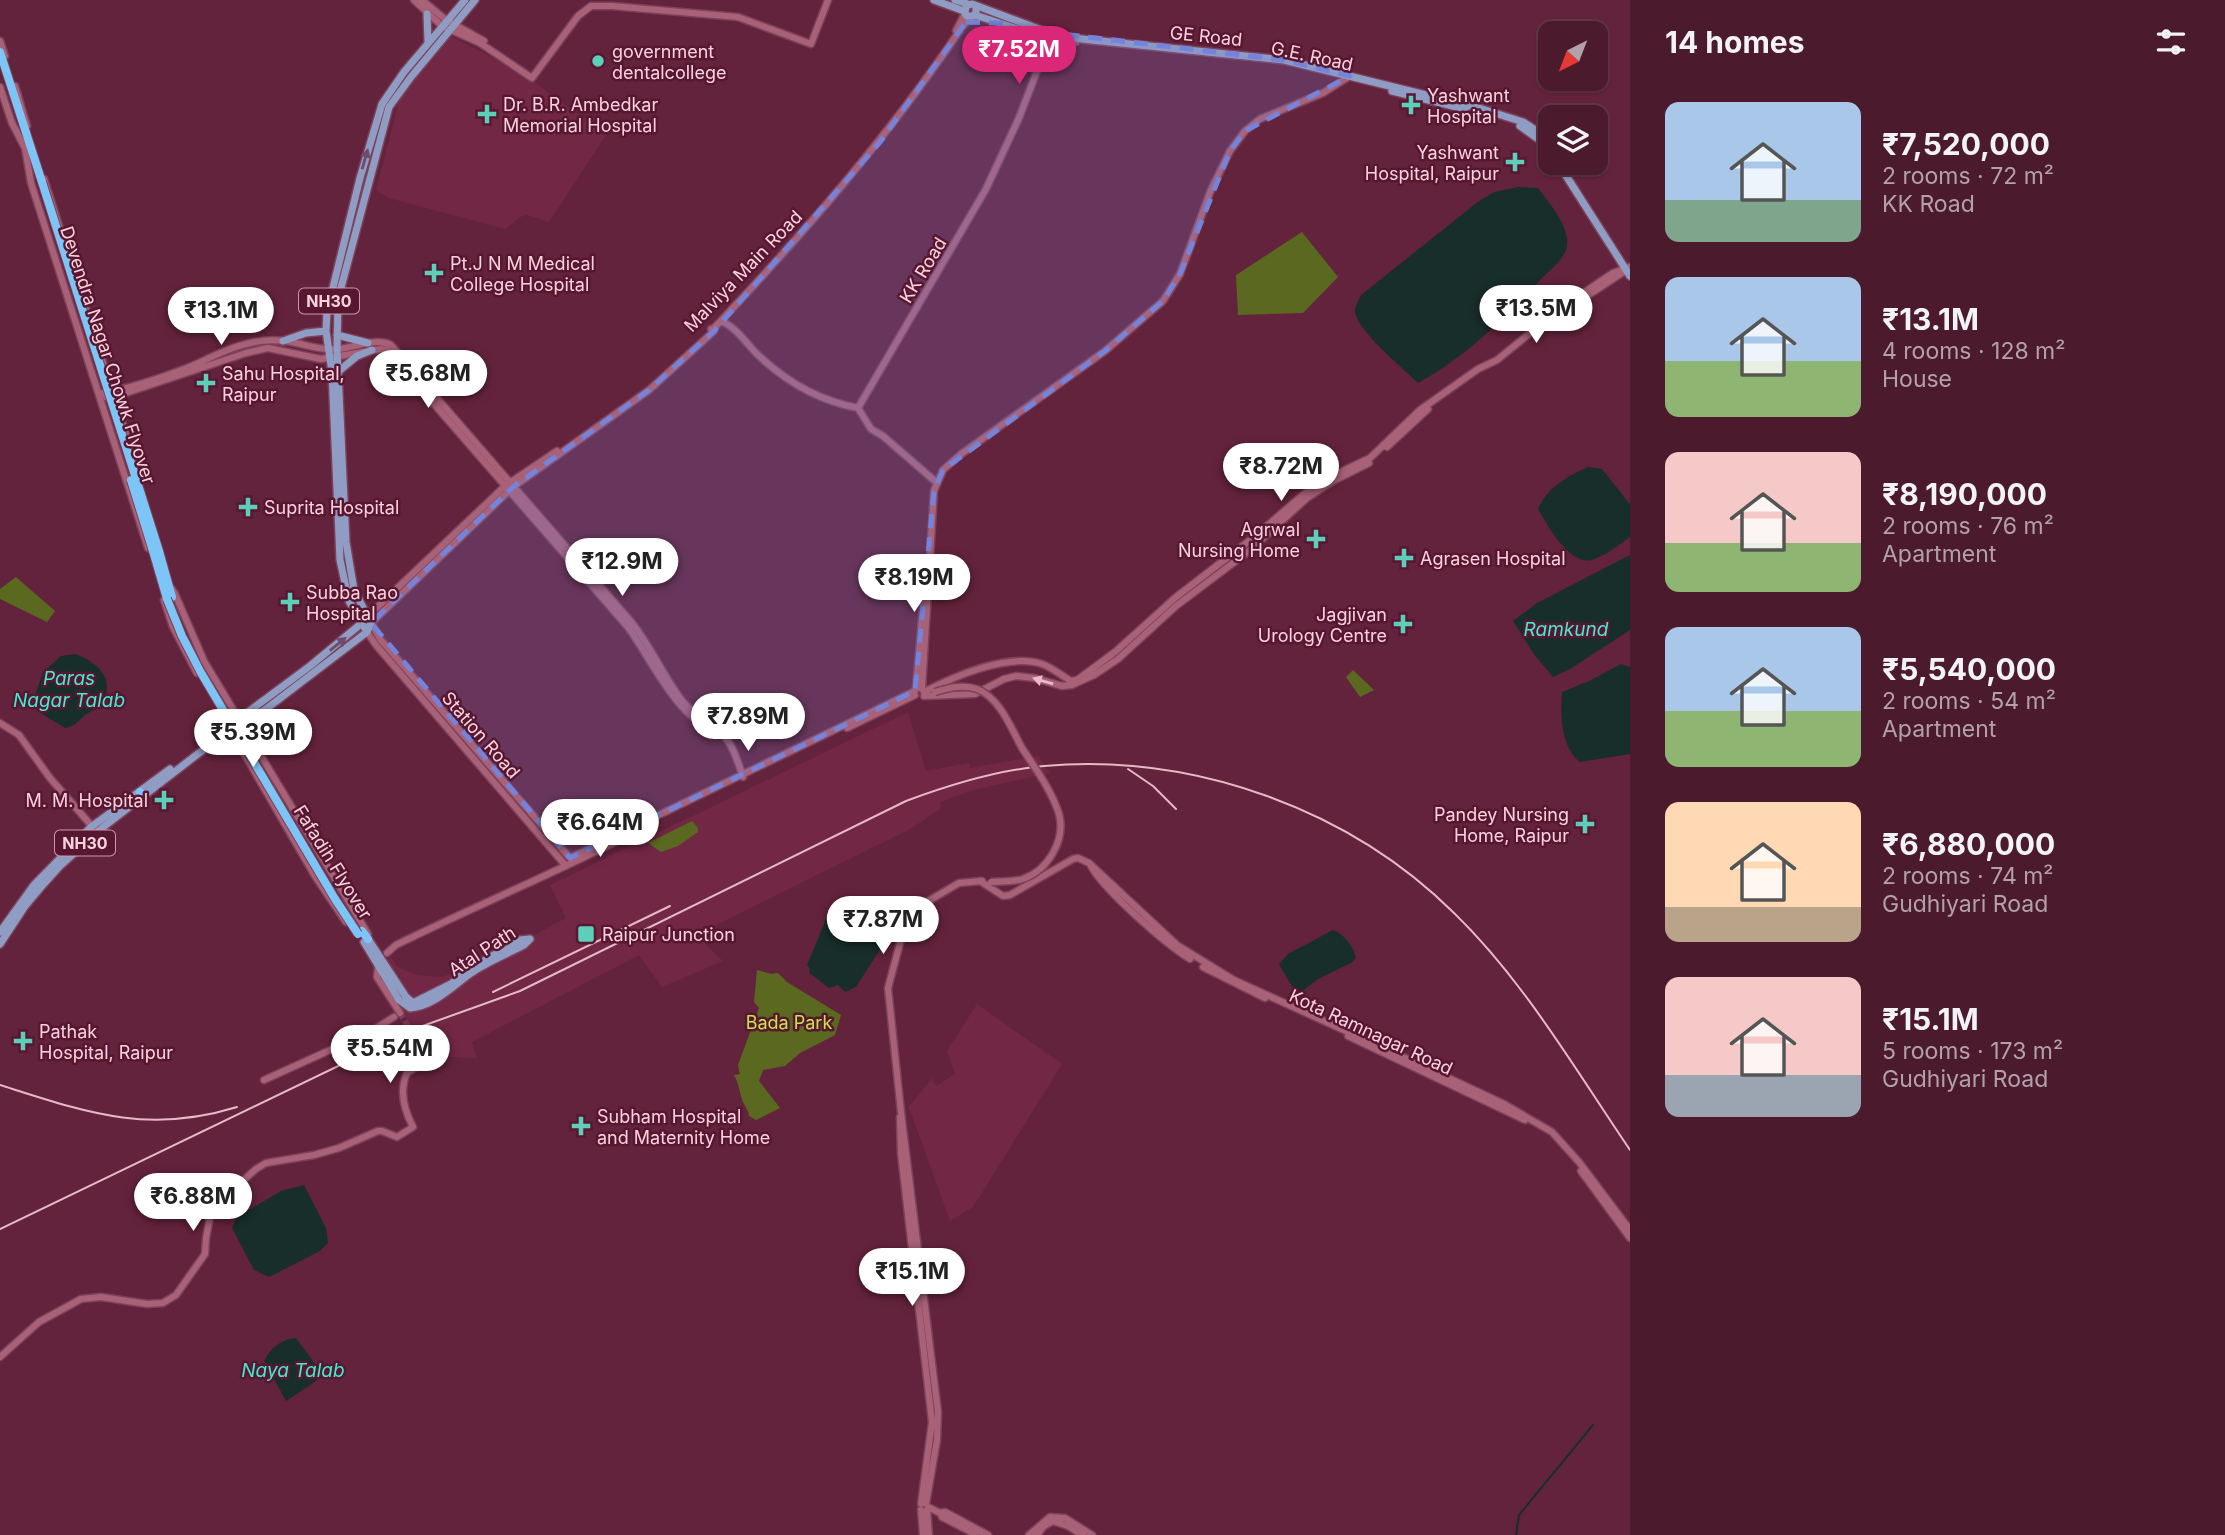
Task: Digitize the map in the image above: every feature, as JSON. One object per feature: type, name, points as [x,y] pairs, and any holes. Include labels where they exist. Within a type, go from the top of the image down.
[{"type":"highway","points":[[0,52],[20,122]]},
{"type":"highway","points":[[0,70],[20,122]]},
{"type":"highway","name":"Devendra Nagar Chowk Flyover","points":[[20,122],[161,572]]},
{"type":"highway","name":"Fafadih Flyover","points":[[161,572],[169,587],[170,598]]},
{"type":"highway","name":"Fafadih Flyover","points":[[161,572],[182,636],[200,671],[335,899],[363,936]]},
{"type":"main road","name":"NH30","points":[[241,721],[322,668],[367,632],[369,620],[354,590],[348,559],[340,370],[335,355],[328,349],[326,331],[332,286],[379,112],[391,88],[465,0]]},
{"type":"main road","name":"NH30","points":[[367,632],[346,592],[340,561],[335,355],[340,288],[389,107],[475,0]]},
{"type":"main road","points":[[934,0],[971,7],[1048,39]]},
{"type":"main road","points":[[971,7],[1001,23],[1048,39]]},
{"type":"main road","points":[[427,14],[428,43]]},
{"type":"main road","name":"G.E. Road","points":[[1048,39],[1282,64],[1479,112],[1522,127],[1538,139]]},
{"type":"main road","name":"GE Road","points":[[1048,39],[1090,40],[1284,60],[1348,78],[1479,108],[1523,122],[1538,132]]},
{"type":"main road","points":[[1566,175],[1628,270]]},
{"type":"main road","points":[[1571,175],[1628,270]]},
{"type":"main road","points":[[283,341],[326,331]]},
{"type":"main road","points":[[337,335],[370,347]]},
{"type":"main road","points":[[340,370],[370,347]]},
{"type":"main road","points":[[361,625],[369,620]]},
{"type":"main road","name":"NH30","points":[[0,932],[34,885],[94,830],[241,721],[361,625]]},
{"type":"main road","name":"NH30","points":[[0,944],[41,887],[94,830]]},
{"type":"main road","name":"Atal Path","points":[[363,936],[413,1003],[454,982],[468,970],[520,940],[530,939],[471,974],[453,989],[422,1006],[410,1008],[399,1000],[363,936]]},
{"type":"street","points":[[414,0],[427,14],[533,76],[574,19],[591,6],[738,17],[811,44],[828,0]]},
{"type":"street","points":[[422,0],[444,23]]},
{"type":"street","points":[[954,3],[960,22]]},
{"type":"street","points":[[947,48],[971,7]]},
{"type":"street","name":"Malviya Main Road","points":[[509,486],[649,390],[714,331],[842,189],[880,142],[966,22],[976,18],[1001,23]]},
{"type":"street","points":[[1048,39],[1056,43],[1076,42]]},
{"type":"street","name":"KK Road","points":[[858,408],[974,210],[1019,118],[1048,39]]},
{"type":"street","points":[[0,41],[26,119],[31,183],[145,538],[161,572]]},
{"type":"street","points":[[920,692],[936,482],[943,470],[1105,351],[1163,301],[1180,274],[1211,190],[1230,151],[1245,131],[1260,119],[1323,93],[1348,78]]},
{"type":"street","points":[[0,87],[12,123],[50,192],[158,536],[165,603],[173,627],[315,876],[358,938],[363,936],[368,933],[204,661],[175,594],[169,587]]},
{"type":"street","points":[[920,692],[940,697],[956,693],[975,694],[1016,676],[1062,686],[1072,685],[1105,668],[1176,606],[1249,551],[1307,498],[1373,460],[1408,430],[1424,411],[1484,368],[1500,362],[1551,320],[1628,270]]},
{"type":"street","points":[[387,953],[396,945],[566,866],[743,776],[957,677],[1002,663],[1041,664],[1072,681],[1077,680],[1115,652],[1176,597],[1253,538],[1304,494],[1332,476],[1370,458],[1420,410],[1478,369],[1497,360],[1561,308],[1613,273],[1628,270]]},
{"type":"street","points":[[721,321],[729,324],[759,355],[794,383],[831,402],[858,408],[871,429],[883,436],[936,482]]},
{"type":"street","points":[[114,394],[242,345],[283,341],[328,349]]},
{"type":"street","points":[[99,396],[114,394],[268,348],[335,355],[384,341],[391,345],[509,486],[637,629],[681,699],[728,740],[743,776]]},
{"type":"street","points":[[369,620],[509,486]]},
{"type":"street","name":"Station Road","points":[[369,620],[380,639],[569,858],[743,776]]},
{"type":"street","name":"Station Road","points":[[367,632],[566,866]]},
{"type":"street","points":[[920,692],[935,692],[957,686],[978,690],[994,701],[1048,791],[1059,814],[1060,825],[1057,844],[1043,866],[1024,879],[959,883],[908,913],[888,988],[938,1412],[937,1440],[924,1507],[923,1535]]},
{"type":"street","points":[[0,723],[19,735],[50,778],[94,830]]},
{"type":"street","points":[[980,881],[1003,895],[1010,895],[1073,859],[1078,858],[1089,863],[1152,923],[1195,958],[1234,980],[1504,1104],[1552,1132],[1579,1161],[1630,1230]]},
{"type":"street","name":"Kota Ramnagar Road","points":[[1089,863],[1094,873],[1173,949],[1218,976],[1309,1017],[1546,1133],[1574,1161],[1630,1238]]},
{"type":"street","points":[[264,1080],[370,1032],[397,1015],[377,977],[378,967]]},
{"type":"street","points":[[0,1357],[39,1322],[81,1299],[101,1297],[147,1304],[163,1303],[176,1295],[205,1254],[210,1217],[217,1204],[266,1163],[314,1155],[382,1130],[397,1137],[413,1127],[403,1102],[405,1076],[421,1065],[426,1056],[426,1051],[415,1038]]},
{"type":"street","points":[[924,1507],[940,1513],[945,1512],[988,1535]]},
{"type":"street","points":[[924,1507],[929,1535]]},
{"type":"street","points":[[940,1513],[942,1517],[977,1535]]},
{"type":"street","points":[[1029,1535],[1050,1517],[1092,1535]]},
{"type":"street","points":[[1037,1535],[1049,1522],[1069,1523],[1082,1535]]},
{"type":"highlighted area","points":[[966,22],[1001,23],[1050,46],[1053,33],[1284,60],[1350,76],[1245,131],[1230,151],[1180,274],[1163,301],[1105,351],[943,470],[934,491],[915,691],[570,858],[371,623],[513,487],[649,390],[714,331],[880,142]]},
{"type":"shaded area","name":"Dr. B.R. Ambedkar Memorial Hospital","points":[[448,35],[519,71],[606,135],[549,222],[527,215],[505,229],[389,198],[376,190],[401,94]]},
{"type":"shaded area","points":[[908,712],[926,771],[969,763],[970,768],[1038,756],[1050,773],[973,790],[940,802],[941,808],[912,828],[712,927],[702,939],[723,961],[662,987],[639,955],[472,1042],[477,1058],[450,1057],[430,1047],[417,1036],[381,974],[380,970],[390,956],[397,967],[417,975],[440,977],[471,969],[566,918],[550,885]]},
{"type":"shaded area","points":[[977,1004],[1062,1064],[973,1207],[950,1221],[909,1107],[932,1078],[936,1086],[955,1074],[947,1051]]},
{"type":"green space","points":[[1302,232],[1338,277],[1303,313],[1238,315],[1236,275]]},
{"type":"green space","points":[[16,577],[55,611],[47,622],[0,599],[0,589]]},
{"type":"green space","points":[[1353,670],[1374,690],[1360,697],[1346,677]]},
{"type":"green space","points":[[692,821],[698,832],[678,846],[661,852],[648,843]]},
{"type":"green space","name":"Bada Park","points":[[757,970],[778,973],[787,982],[841,1015],[835,1035],[800,1053],[785,1066],[763,1070],[759,1081],[780,1108],[756,1120],[749,1116],[734,1075],[740,1074],[738,1065],[759,1008],[754,1002]]},
{"type":"water","points":[[1518,187],[1538,188],[1554,209],[1566,234],[1564,254],[1484,336],[1436,373],[1418,383],[1363,328],[1355,311],[1359,298],[1479,201],[1494,192]]},
{"type":"water","points":[[1588,467],[1602,469],[1630,504],[1630,537],[1602,556],[1584,560],[1576,557],[1560,543],[1538,509],[1558,484]]},
{"type":"water","name":"Ramkund","points":[[1630,555],[1630,630],[1553,677],[1533,653],[1513,621],[1537,603]]},
{"type":"water","name":"Paras Nagar Talab","points":[[75,654],[99,668],[107,686],[104,699],[98,708],[65,728],[39,712],[33,701],[43,672],[61,656]]},
{"type":"water","points":[[1621,664],[1630,667],[1630,754],[1580,762],[1565,739],[1561,711],[1562,692]]},
{"type":"water","points":[[834,912],[884,933],[886,940],[856,987],[845,992],[838,985],[829,988],[826,986],[809,973],[807,965],[827,917]]},
{"type":"water","points":[[1333,930],[1348,941],[1356,958],[1318,979],[1300,993],[1294,990],[1279,964],[1288,954]]},
{"type":"water","points":[[304,1185],[326,1228],[328,1243],[320,1251],[269,1277],[254,1270],[232,1228],[237,1217],[281,1191]]},
{"type":"water","name":"Naya Talab","points":[[296,1338],[321,1372],[316,1381],[286,1401],[264,1361],[277,1345]]},
{"type":"waterway","points":[[1516,1535],[1519,1515],[1593,1425]]},
{"type":"tunnel","points":[[400,1013],[415,1038]]},
{"type":"railway","points":[[0,1229],[417,1028],[520,991],[906,801],[974,779],[1044,766],[1100,764],[1156,769],[1211,779],[1265,795],[1317,817],[1366,844],[1412,876],[1479,939],[1548,1027],[1630,1150]]},
{"type":"railway","points":[[1128,769],[1153,786],[1176,809]]},
{"type":"railway","points":[[493,992],[670,906]]},
{"type":"railway","points":[[0,1085],[60,1104],[117,1117],[174,1119],[237,1107]]},
{"type":"place","name":"government dentalcollege","points":[[598,61]]},
{"type":"place","name":"Yashwant Hospital","points":[[1411,105]]},
{"type":"place","name":"Dr. B.R. Ambedkar Memorial Hospital","points":[[487,114]]},
{"type":"place","name":"Yashwant Hospital, Raipur","points":[[1515,162]]},
{"type":"place","name":"Pt.J N M Medical College Hospital","points":[[434,273]]},
{"type":"place","name":"Sahu Hospital, Raipur","points":[[206,383]]},
{"type":"place","name":"Suprita Hospital","points":[[248,507]]},
{"type":"place","name":"Agrwal Nursing Home","points":[[1316,539]]},
{"type":"place","name":"Agrasen Hospital","points":[[1404,558]]},
{"type":"place","name":"Subba Rao Hospital","points":[[290,602]]},
{"type":"place","name":"Jagjivan Urology Centre","points":[[1403,624]]},
{"type":"place","name":"M. M. Hospital","points":[[164,800]]},
{"type":"place","name":"Pandey Nursing Home, Raipur","points":[[1585,824]]},
{"type":"place","name":"Raipur Junction","points":[[586,934]]},
{"type":"place","name":"Pathak Hospital, Raipur","points":[[23,1041]]},
{"type":"place","name":"Subham Hospital and Maternity Home","points":[[581,1126]]}]
